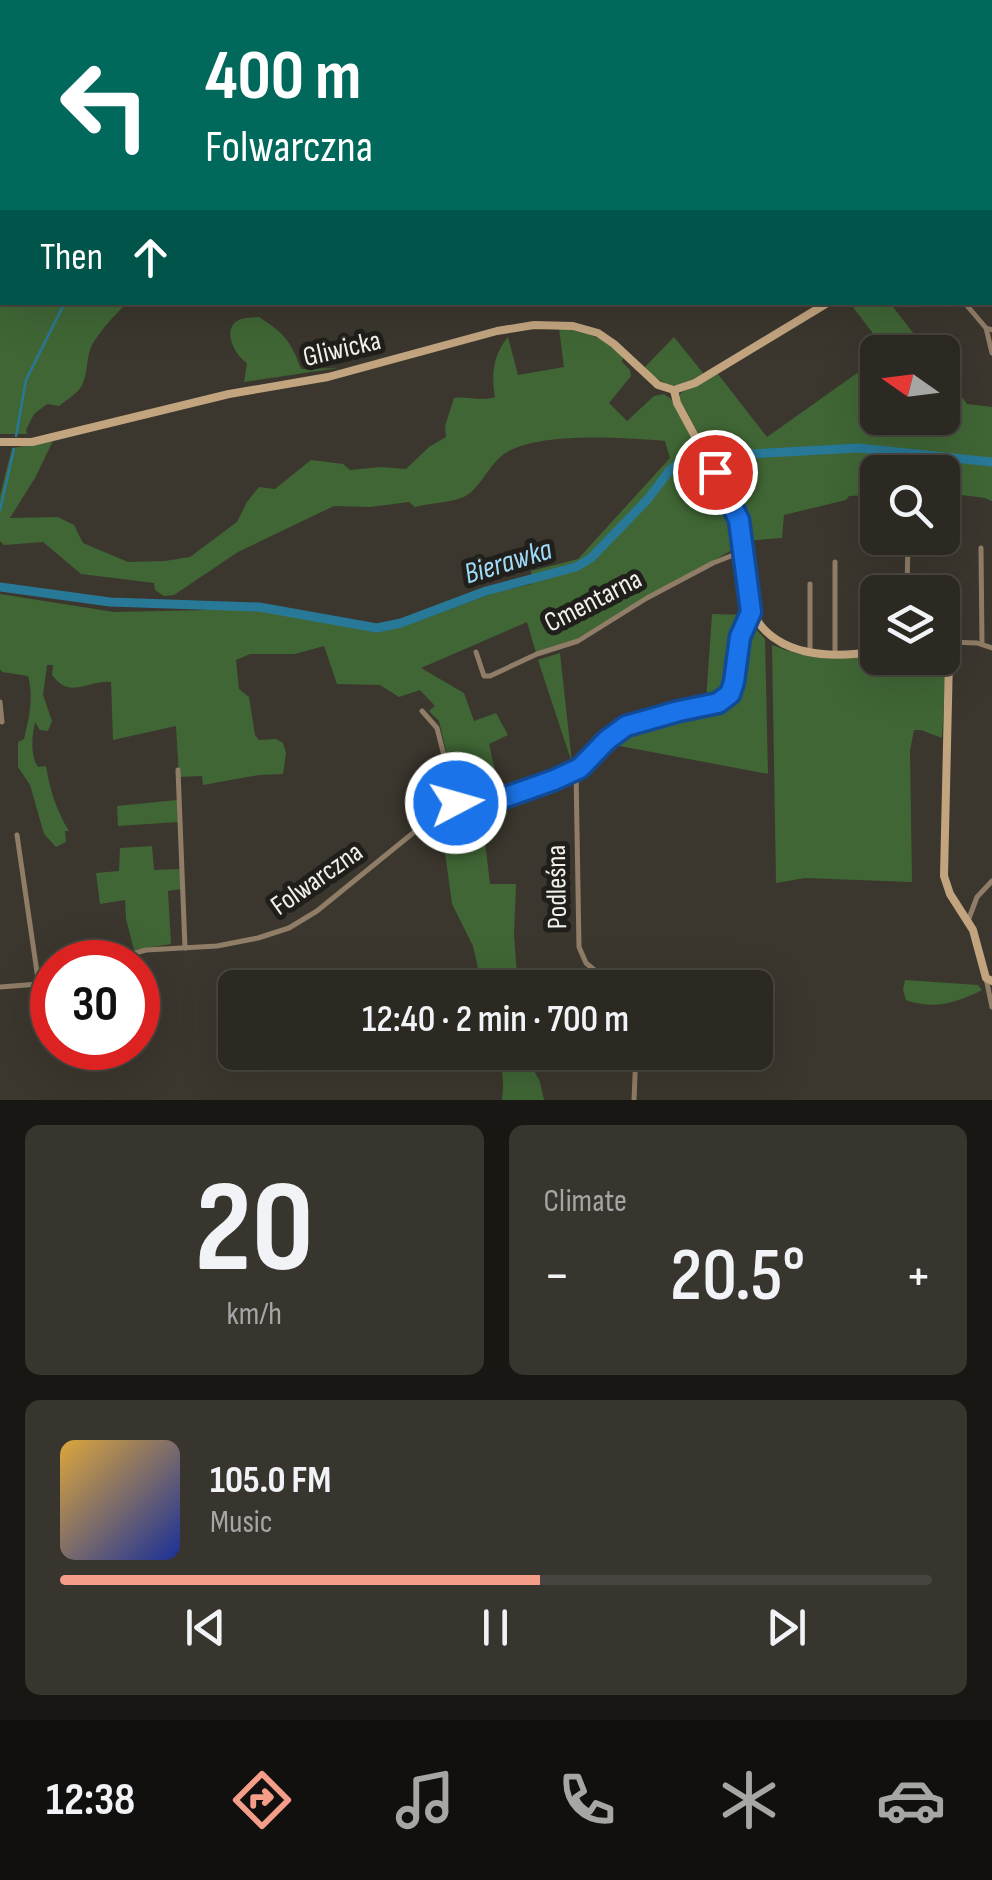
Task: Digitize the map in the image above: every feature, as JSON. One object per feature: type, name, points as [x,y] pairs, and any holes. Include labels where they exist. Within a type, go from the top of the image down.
[{"type":"main road","points":[[824,305],[696,382],[674,390],[738,516],[751,612],[774,639],[790,648],[835,655],[860,652]]},
{"type":"main road","name":"Gliwicka","points":[[0,442],[32,442],[229,394],[328,378],[497,331],[534,325],[578,326],[598,333],[655,382],[674,390]]},
{"type":"main road","points":[[945,675],[944,876],[948,891],[976,937],[989,980]]},
{"type":"street","points":[[967,305],[989,329],[992,353]]},
{"type":"street","points":[[981,548],[982,644]]},
{"type":"street","name":"Cmentarna","points":[[476,652],[484,676],[490,676],[537,654],[578,641],[642,600],[743,551]]},
{"type":"street","points":[[834,562],[835,655]]},
{"type":"street","points":[[810,584],[810,653]]},
{"type":"street","name":"Folwarczna","points":[[160,949],[210,947],[292,927],[324,906],[433,815],[456,803],[500,799],[576,770],[626,726],[710,706],[726,698],[733,685],[740,637],[751,612]]},
{"type":"street","points":[[960,643],[992,648]]},
{"type":"street","points":[[0,702],[2,722]]},
{"type":"street","points":[[422,711],[437,728],[456,803]]},
{"type":"street","points":[[178,770],[185,948]]},
{"type":"street","name":"Podleśna","points":[[576,770],[579,947],[586,963],[594,970]]},
{"type":"street","points":[[17,834],[32,940]]},
{"type":"street","points":[[968,921],[977,898],[992,881]]},
{"type":"street","points":[[989,980],[992,1007]]},
{"type":"street","points":[[0,987],[30,986]]},
{"type":"street","points":[[634,1100],[635,1070]]},
{"type":"green space","points":[[0,305],[126,305],[92,345],[78,391],[59,406],[47,404],[34,414],[27,434],[0,434]]},
{"type":"green space","points":[[852,305],[892,305],[915,335],[874,335]]},
{"type":"green space","points":[[259,317],[286,338],[301,369],[338,368],[244,382],[247,363],[234,348],[231,328],[241,319]]},
{"type":"green space","points":[[559,328],[594,336],[623,357],[631,376],[609,403],[627,421],[654,396],[664,394],[671,399],[735,520],[739,546],[576,639],[536,653],[527,622],[421,668],[464,693],[474,721],[496,713],[508,735],[489,744],[501,797],[485,801],[461,798],[455,789],[439,721],[429,711],[435,706],[420,690],[399,697],[380,685],[337,684],[324,646],[295,654],[250,654],[236,660],[239,689],[249,697],[255,735],[259,740],[276,739],[283,743],[283,774],[203,785],[202,776],[179,777],[176,726],[113,740],[111,682],[72,688],[59,682],[52,675],[53,665],[47,665],[43,695],[52,721],[48,731],[40,730],[35,722],[32,745],[38,767],[46,766],[54,800],[69,831],[65,831],[66,842],[56,847],[44,834],[30,785],[18,767],[18,742],[24,739],[31,691],[28,676],[0,669],[0,594],[114,612],[254,609],[368,629],[402,627],[497,592],[532,584],[531,571],[578,559],[670,458],[665,441],[582,438],[519,447],[498,459],[473,490],[461,498],[415,507],[409,502],[334,506],[238,552],[174,595],[164,596],[155,590],[154,583],[81,574],[43,542],[4,545],[0,541],[0,496],[12,448],[53,441],[10,518],[58,517],[74,525],[83,543],[128,562],[190,557],[237,522],[259,487],[275,489],[311,460],[343,464],[350,470],[406,469],[446,437],[445,426],[454,398],[495,397],[494,366],[508,337],[518,375],[564,367]]},
{"type":"green space","points":[[674,337],[703,373],[679,385],[659,380],[644,368]]},
{"type":"green space","points":[[860,371],[860,435],[960,435],[960,395],[967,404],[992,407],[992,501],[960,495],[960,455],[860,455],[860,496],[784,515],[782,538],[745,541],[741,511],[679,398],[681,393],[718,374],[767,437]]},
{"type":"green space","points":[[712,614],[746,615],[724,698],[709,704],[706,701]]},
{"type":"green space","points":[[756,629],[765,639],[768,774],[609,744],[621,730],[723,704],[732,697],[744,637],[748,630]]},
{"type":"green space","points":[[772,645],[824,658],[860,656],[860,675],[945,675],[942,738],[914,730],[910,751],[912,882],[805,878],[776,883]]},
{"type":"green space","points":[[560,653],[572,763],[538,660]]},
{"type":"green space","points":[[177,800],[178,822],[118,826],[117,806]]},
{"type":"green space","points":[[479,807],[490,884],[516,884],[517,970],[478,970],[473,946],[452,904],[445,852],[450,835],[442,817],[454,808]]},
{"type":"green space","points":[[152,846],[154,870],[180,869],[181,889],[168,891],[171,944],[131,940],[125,900],[100,904],[96,873],[119,871],[120,848]]},
{"type":"green space","points":[[905,980],[978,985],[982,990],[954,1002],[926,1004],[906,1000]]},
{"type":"green space","points":[[502,1070],[534,1070],[544,1100],[502,1100]]},
{"type":"waterway","points":[[16,436],[26,380],[64,305]]},
{"type":"waterway","name":"Bierawka","points":[[0,587],[110,602],[259,607],[377,628],[486,591],[576,567],[591,558],[682,460],[859,448],[992,462]]},
{"type":"waterway","points":[[0,510],[14,449]]},
{"type":"route","points":[[456,803],[500,799],[554,780],[580,768],[626,726],[710,706],[730,694],[740,637],[751,612],[739,520],[715,472]]}]
